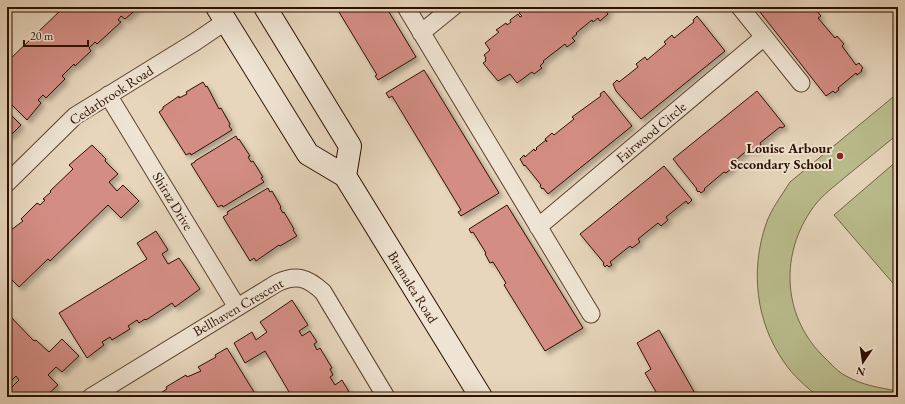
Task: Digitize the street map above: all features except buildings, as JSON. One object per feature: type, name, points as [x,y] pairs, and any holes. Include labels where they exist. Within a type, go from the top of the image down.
[{"type":"main road","points":[[265,7],[350,146],[345,176]]},
{"type":"main road","name":"Bramalea Road","points":[[222,14],[308,154],[345,176],[481,397]]},
{"type":"street","points":[[406,7],[590,314]]},
{"type":"street","points":[[421,33],[453,7]]},
{"type":"street","points":[[740,7],[801,83]]},
{"type":"street","name":"Cedarbrook Road","points":[[7,183],[75,116],[195,42],[222,14]]},
{"type":"street","name":"Fairwood Circle","points":[[538,228],[764,37]]},
{"type":"street","name":"Shiraz Drive","points":[[108,95],[237,307]]},
{"type":"street","name":"Bellhaven Crescent","points":[[91,397],[286,278],[296,277],[314,283],[323,292],[386,397]]},
{"type":"green space","points":[[898,93],[898,134],[828,192],[814,206],[800,230],[794,249],[790,269],[790,288],[794,307],[801,325],[811,342],[825,358],[837,370],[852,379],[865,384],[898,391],[898,397],[818,397],[791,372],[775,347],[767,330],[758,296],[758,260],[761,242],[771,213],[790,182]]},
{"type":"green space","points":[[898,160],[898,289],[834,215]]},
{"type":"place","name":"Louise Arbour Secondary School","points":[[840,156]]}]
